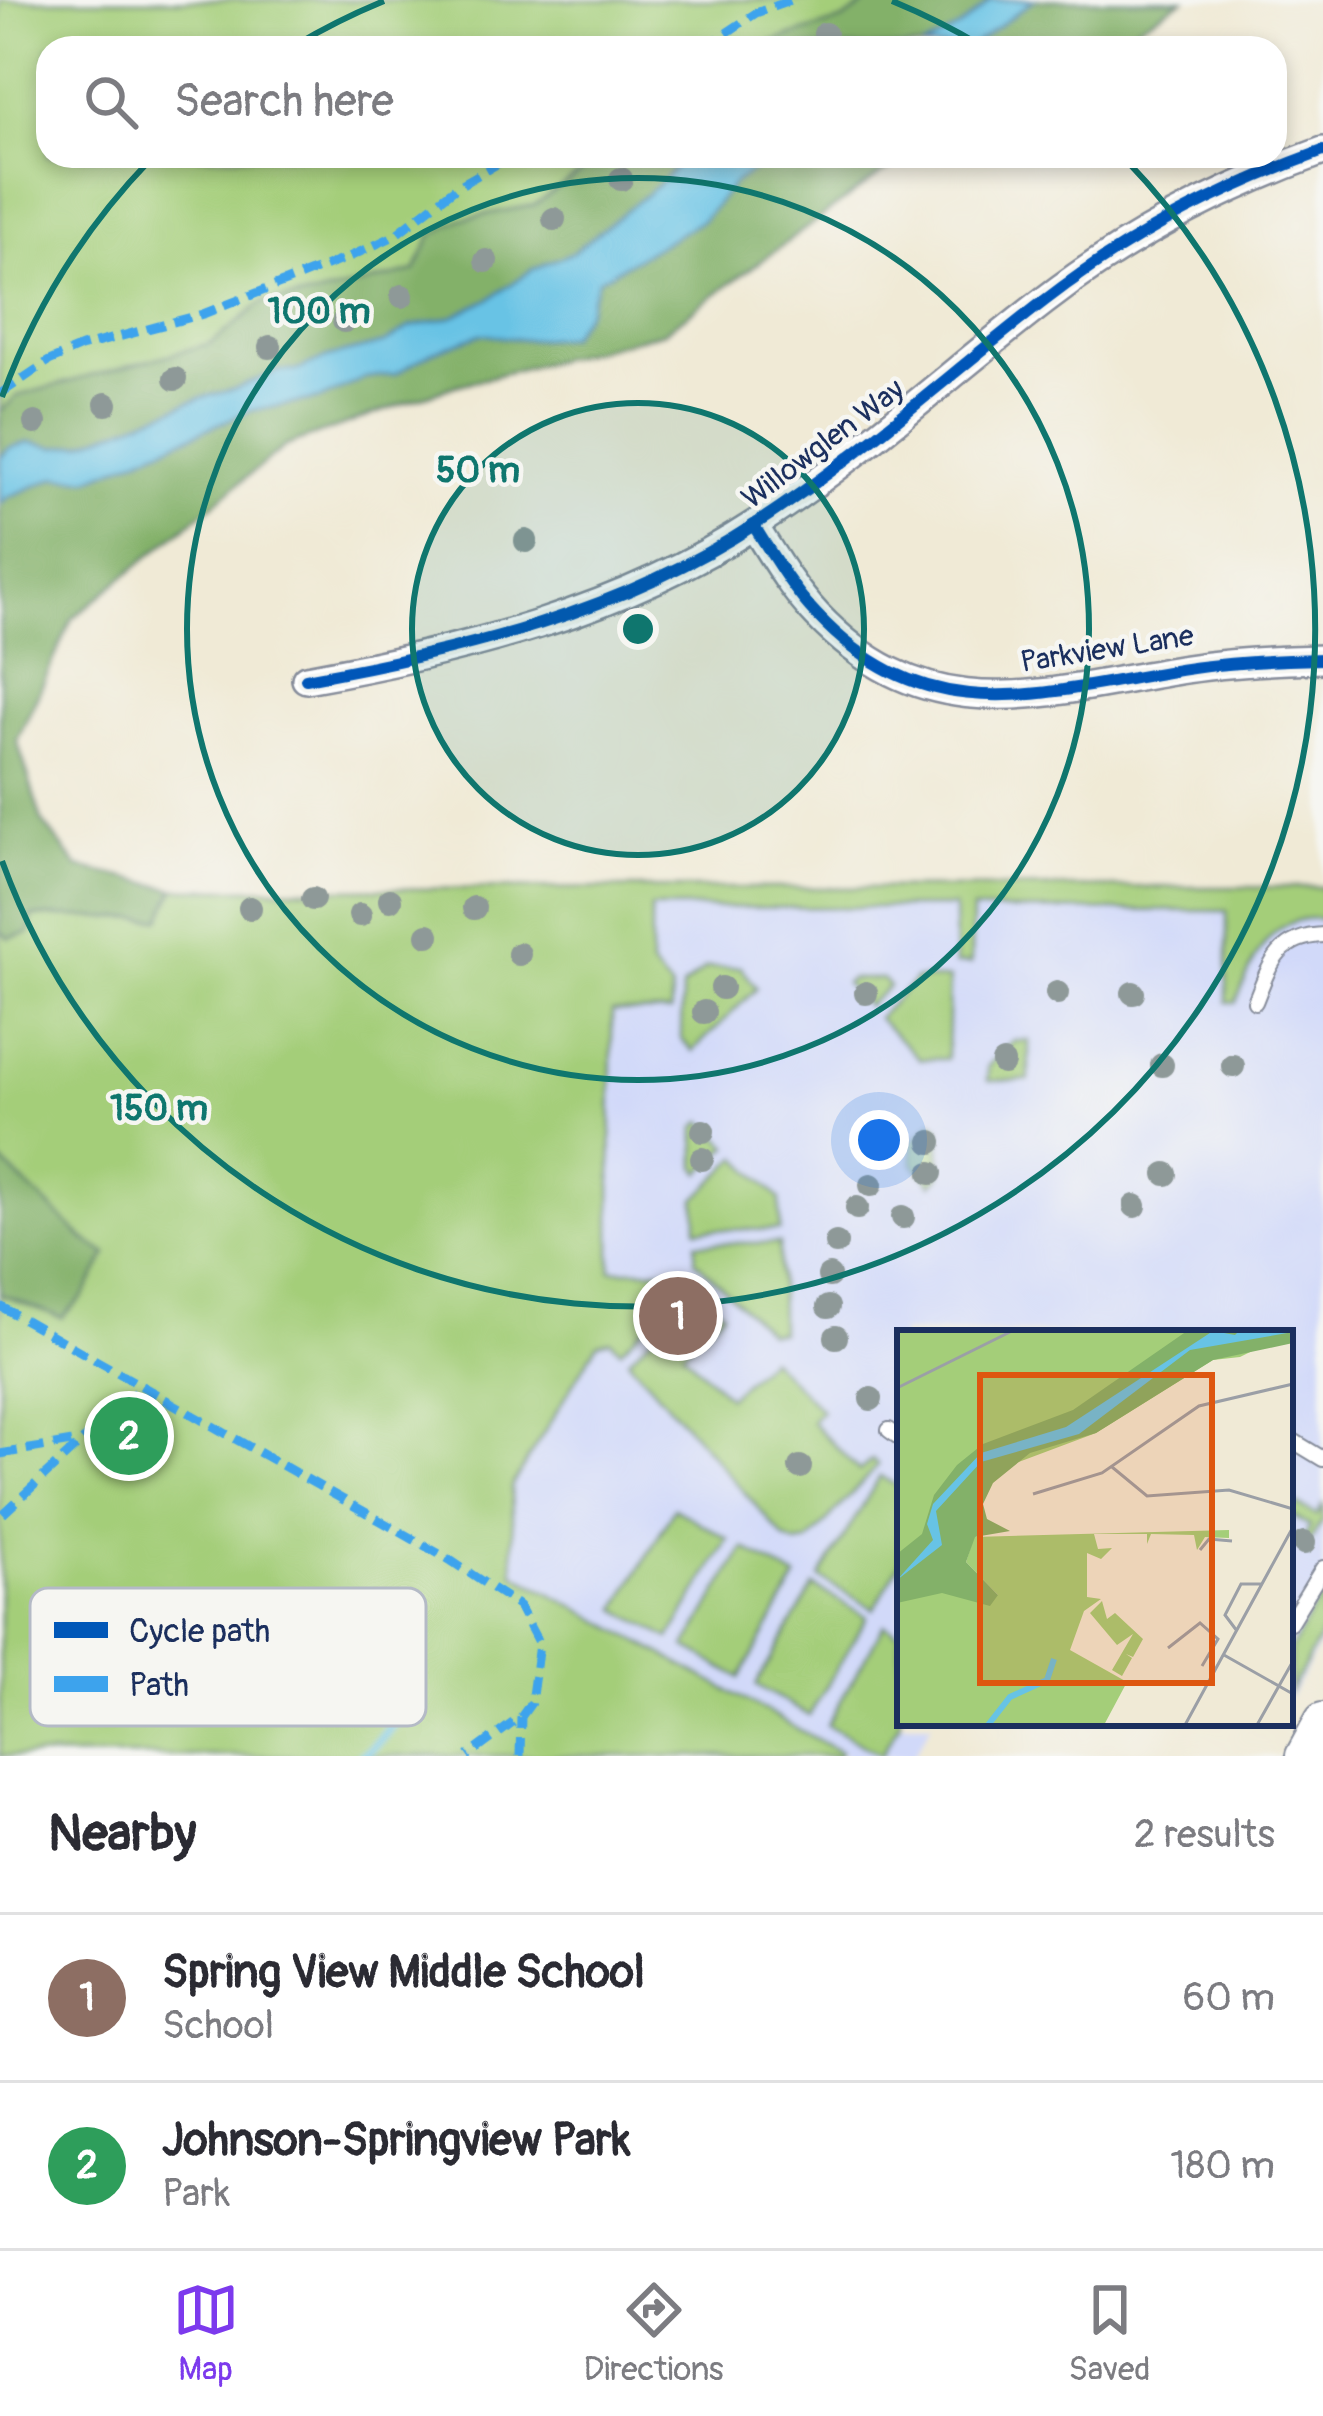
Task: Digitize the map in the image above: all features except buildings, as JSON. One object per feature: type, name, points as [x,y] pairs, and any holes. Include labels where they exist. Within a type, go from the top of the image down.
[{"type":"street","name":"Willowglen Way","points":[[1287,165],[1323,151]]},
{"type":"street","name":"Willowglen Way","points":[[306,679],[422,658],[551,622],[674,570],[754,526],[849,459],[1046,299],[1124,245],[1279,168]]},
{"type":"street","name":"Parkview Lane","points":[[754,526],[815,614],[849,645],[900,675],[951,693],[1000,698],[1049,695],[1188,669],[1323,659]]},
{"type":"street","points":[[1304,1756],[1323,1721]]},
{"type":"lane","points":[[1256,1002],[1277,951],[1305,936],[1323,935]]},
{"type":"lane","points":[[1293,1441],[1323,1459]]},
{"type":"lane","points":[[1293,1617],[1323,1568]]},
{"type":"shaded area","points":[[1323,887],[1323,1639],[1293,1693],[1293,1330],[897,1330],[897,1726],[930,1726],[913,1756],[846,1756],[0,1298],[0,889]]},
{"type":"green space","points":[[0,0],[1183,0],[1121,36],[36,36],[36,168],[892,168],[663,332],[451,387],[285,446],[0,634]]},
{"type":"green space","points":[[872,0],[1183,0],[1121,36],[791,36],[844,20]]},
{"type":"green space","points":[[587,168],[892,168],[663,332],[451,387],[285,446],[73,618],[17,740],[42,821],[78,867],[175,889],[161,919],[32,916],[30,933],[8,938],[0,931],[0,412],[17,396],[212,343],[263,302],[316,296],[415,271],[431,236],[461,219],[534,205]]},
{"type":"green space","points":[[1323,887],[1323,919],[1304,919],[1276,932],[1257,956],[1236,1002],[1227,1002],[1227,911],[972,910],[971,964],[955,964],[954,907],[651,908],[651,966],[671,989],[671,1012],[612,1012],[611,1270],[680,1270],[692,1281],[620,1350],[611,1340],[598,1343],[511,1487],[514,1573],[840,1752],[838,1756],[0,1756],[0,1294],[62,1318],[106,1254],[0,1161],[0,931],[8,938],[31,916],[161,919],[175,889]]},
{"type":"green space","points":[[741,967],[757,988],[693,1051],[681,1039],[682,988],[705,968]]},
{"type":"green space","points":[[883,979],[889,986],[867,1006],[845,983]]},
{"type":"green space","points":[[916,979],[949,979],[947,1059],[920,1059],[877,1018]]},
{"type":"green space","points":[[1014,1041],[1029,1041],[1029,1080],[988,1081],[988,1066]]},
{"type":"green space","points":[[703,1121],[729,1146],[701,1173],[696,1167],[696,1128]]},
{"type":"green space","points":[[933,1121],[940,1128],[940,1177],[932,1184],[913,1163],[912,1142]]},
{"type":"green space","points":[[738,1157],[780,1199],[780,1230],[697,1229],[696,1199]]},
{"type":"green space","points":[[0,1160],[84,1239],[107,1254],[84,1296],[62,1318],[0,1294]]},
{"type":"green space","points":[[696,1243],[779,1243],[780,1332],[768,1332],[695,1260]]},
{"type":"green space","points":[[700,1289],[723,1312],[683,1352],[728,1397],[769,1358],[821,1410],[811,1421],[859,1471],[872,1460],[878,1465],[808,1542],[785,1539],[628,1359]]},
{"type":"green space","points":[[880,1476],[897,1486],[897,1568],[874,1609],[820,1578]]},
{"type":"green space","points":[[1293,1503],[1317,1515],[1323,1505],[1323,1520],[1305,1549],[1299,1547],[1310,1526],[1293,1517]]},
{"type":"green space","points":[[674,1508],[728,1539],[670,1639],[617,1609]]},
{"type":"green space","points":[[744,1548],[797,1578],[740,1678],[686,1647]]},
{"type":"green space","points":[[814,1586],[867,1617],[809,1716],[756,1685]]},
{"type":"green space","points":[[1323,1592],[1323,1632],[1293,1686],[1293,1645]]},
{"type":"green space","points":[[884,1625],[897,1632],[898,1726],[881,1755],[827,1725]]},
{"type":"water","points":[[991,0],[1034,0],[986,36],[944,36]]},
{"type":"water","points":[[675,168],[757,168],[733,184],[703,220],[598,280],[587,311],[568,337],[523,340],[481,334],[432,352],[396,374],[365,378],[321,399],[249,411],[89,479],[57,477],[8,497],[0,505],[0,458],[9,448],[30,442],[55,447],[81,444],[278,371],[296,371],[328,357],[385,343],[410,327],[452,317],[533,269],[573,252]]},
{"type":"waterway","points":[[362,1756],[391,1726]]},
{"type":"marked path","points":[[722,36],[756,13],[792,0]]},
{"type":"marked path","points":[[0,394],[49,361],[81,347],[203,314],[347,258],[394,236],[455,188],[490,168]]},
{"type":"marked path","points":[[0,1306],[450,1560],[519,1606],[539,1644],[531,1703],[521,1717],[468,1756]]},
{"type":"marked path","points":[[3,1514],[142,1386]]},
{"type":"marked path","points":[[0,1454],[78,1441]]},
{"type":"marked path","points":[[520,1756],[521,1717]]},
{"type":"cycle path","points":[[1287,165],[1323,151]]},
{"type":"cycle path","points":[[306,679],[424,655],[540,624],[651,581],[705,554],[831,471],[1109,255],[1213,197],[1280,168]]},
{"type":"cycle path","points":[[754,526],[808,605],[860,653],[903,677],[947,691],[1038,693],[1203,667],[1323,659]]},
{"type":"place","name":"Spring View Middle School","points":[[678,1316]]},
{"type":"place","name":"Johnson-Springview Park","points":[[129,1436]]}]
